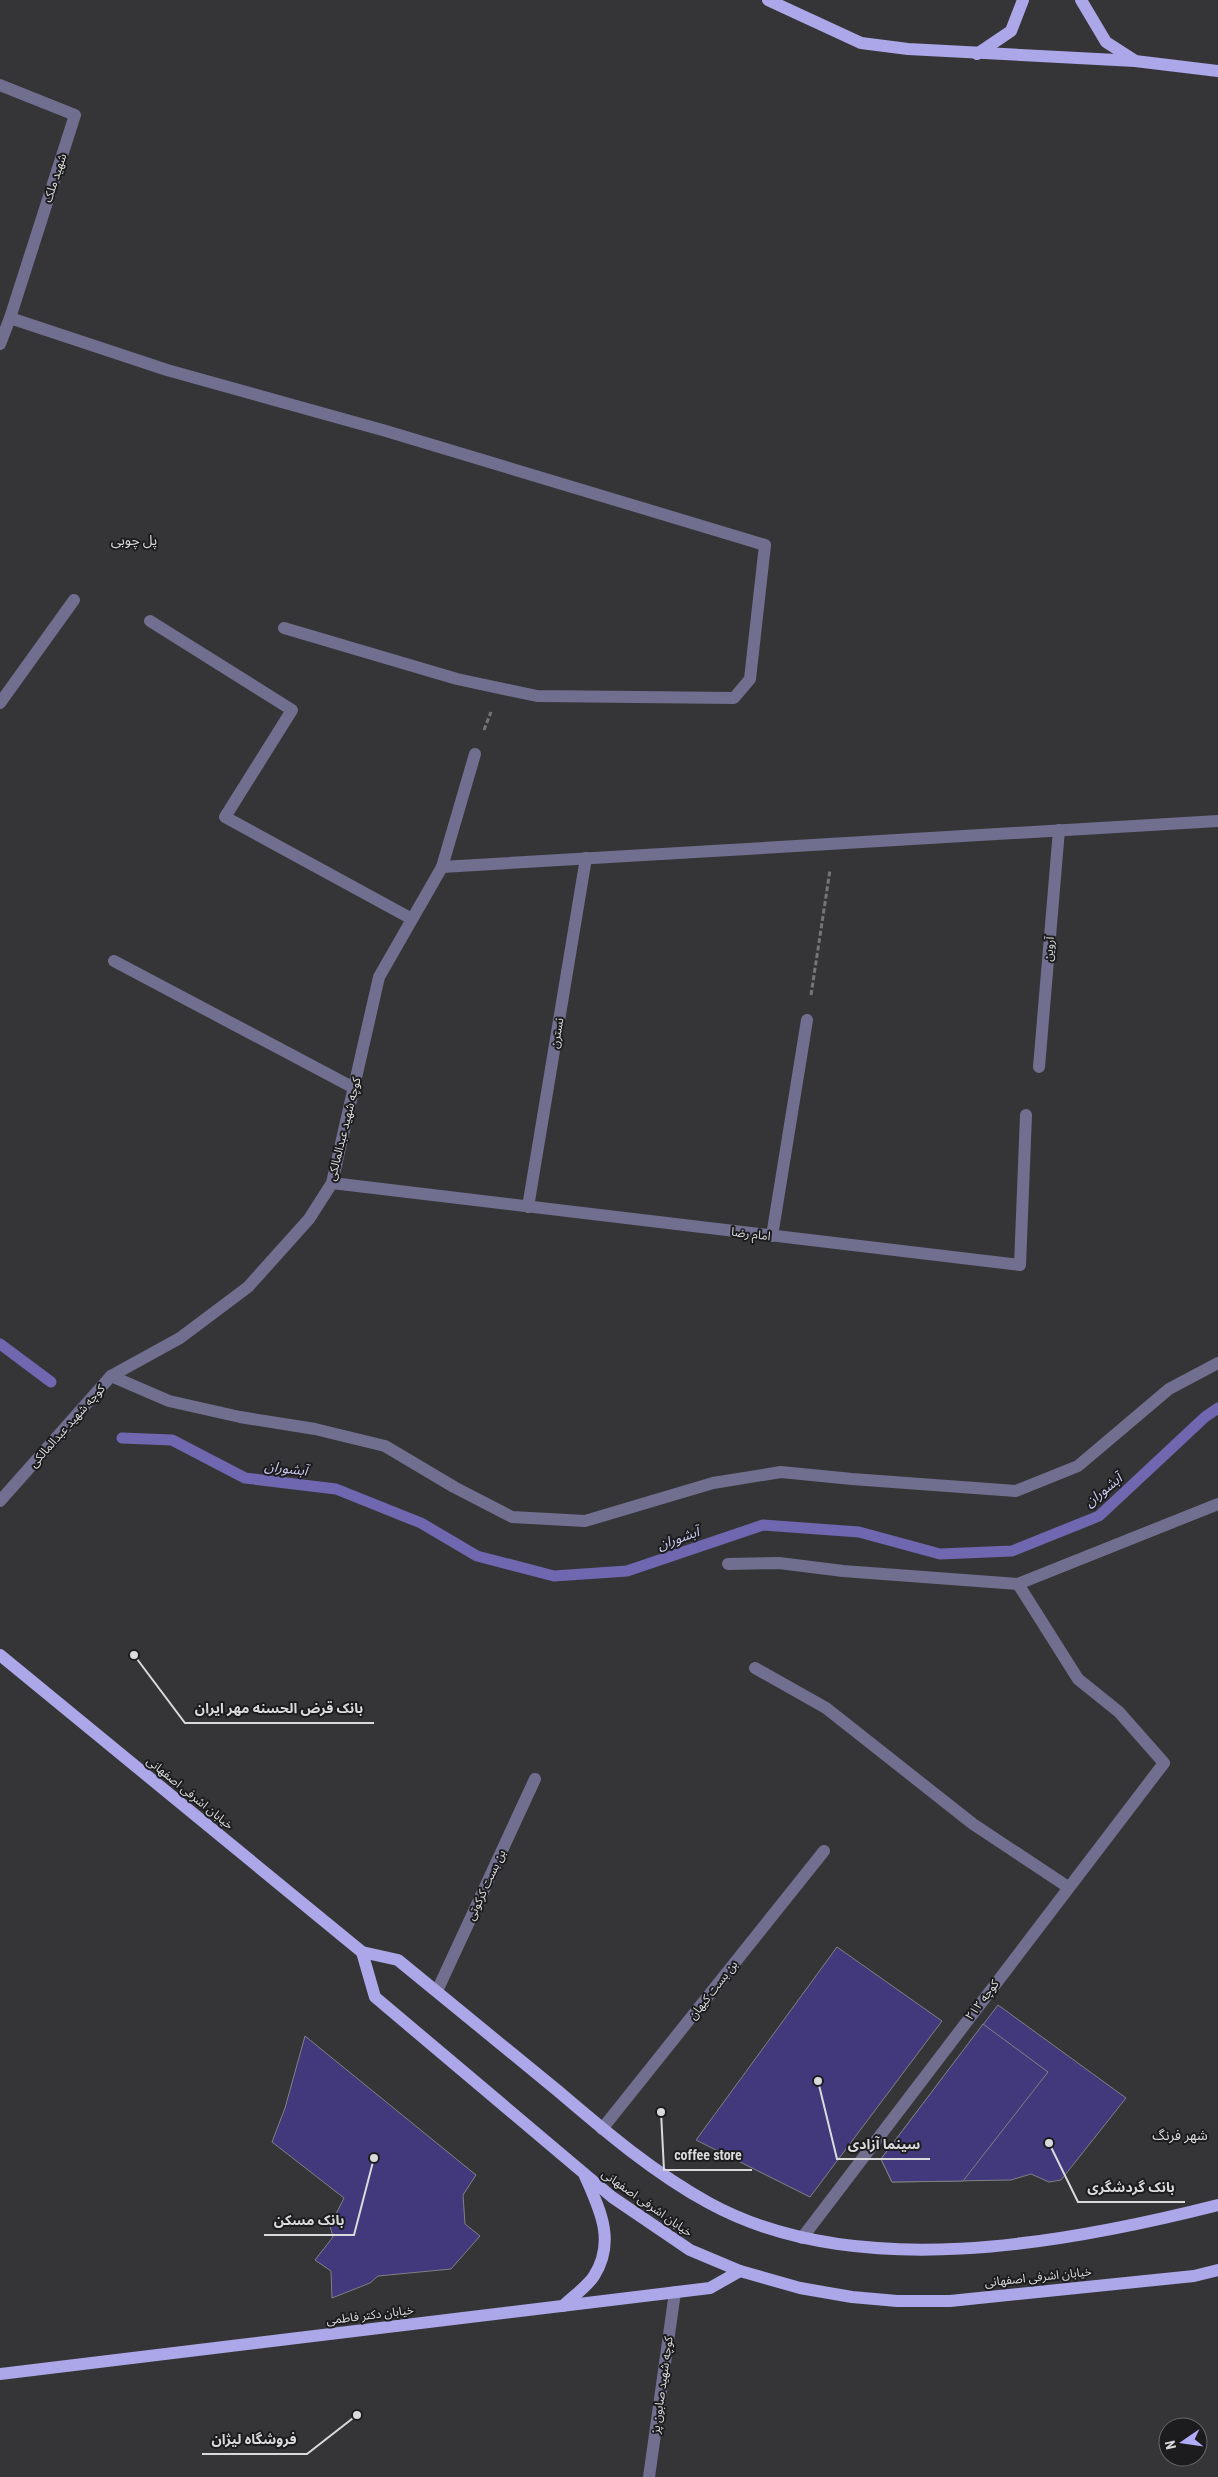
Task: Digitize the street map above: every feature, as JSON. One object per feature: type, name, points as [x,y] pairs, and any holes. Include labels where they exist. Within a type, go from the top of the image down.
[{"type":"main road","points":[[977,54],[1012,30],[1022,0]]},
{"type":"main road","points":[[1081,0],[1106,42],[1135,61]]},
{"type":"main road","points":[[773,2],[861,43],[908,50],[1135,61],[1218,71]]},
{"type":"main road","name":"خیابان اشرفی اصفهانی","points":[[0,1655],[362,1952],[398,1960],[602,2129],[665,2177],[710,2204],[747,2221],[802,2238],[853,2245],[906,2249],[990,2246],[1076,2236],[1218,2205]]},
{"type":"main road","name":"خیابان اشرفی اصفهانی","points":[[362,1952],[375,1997],[584,2174],[612,2197],[690,2250],[740,2271],[800,2288],[852,2297],[905,2301],[950,2301],[1194,2276],[1218,2270]]},
{"type":"main road","points":[[562,2306],[594,2277],[604,2252],[604,2218],[584,2174]]},
{"type":"main road","name":"خیابان دکتر فاطمی","points":[[0,2374],[710,2288],[740,2271]]},
{"type":"street","name":"شهید ملک","points":[[0,86],[75,115],[10,318]]},
{"type":"street","points":[[0,344],[10,318],[167,370],[395,433],[765,545],[750,679],[734,698],[537,696],[457,679],[284,628]]},
{"type":"street","points":[[0,703],[74,600]]},
{"type":"street","points":[[150,621],[292,710],[225,817],[412,919]]},
{"type":"street","name":"کوچه شهید عبدالمالکی","points":[[0,1501],[111,1376],[180,1338],[248,1287],[309,1219],[332,1183],[379,977],[442,867],[475,754]]},
{"type":"street","points":[[442,867],[1218,821]]},
{"type":"street","name":"آروین","points":[[1039,1067],[1059,830]]},
{"type":"street","name":"نسترن","points":[[528,1208],[586,858]]},
{"type":"street","points":[[114,961],[354,1088]]},
{"type":"street","points":[[772,1236],[807,1020]]},
{"type":"street","name":"امام رضا","points":[[332,1183],[1020,1266],[1026,1115]]},
{"type":"street","points":[[111,1376],[169,1401],[240,1417],[316,1429],[386,1446],[512,1517],[584,1521],[714,1483],[781,1472],[852,1480],[1016,1491],[1078,1466],[1169,1389],[1218,1363]]},
{"type":"street","points":[[728,1564],[779,1563],[842,1571],[1018,1584],[1218,1504]]},
{"type":"street","name":"کوچه ۲۱۲","points":[[802,2238],[1164,1763],[1119,1712],[1078,1680],[1018,1584]]},
{"type":"street","points":[[755,1668],[826,1708],[973,1824],[1068,1888]]},
{"type":"street","name":"بن بست کرکوتی","points":[[437,1991],[535,1779]]},
{"type":"street","name":"بن بست کیهان","points":[[602,2129],[824,1850]]},
{"type":"street","name":"کوچه شهید صابون پز","points":[[649,2477],[674,2292]]},
{"type":"path","points":[[475,754],[500,688]]},
{"type":"path","points":[[807,1020],[834,844]]},
{"type":"building","points":[[837,1947],[942,2021],[810,2197],[696,2140]]},
{"type":"building","points":[[998,2005],[1126,2098],[1061,2180],[1049,2182],[1031,2174],[1011,2180],[892,2182],[881,2159]]},
{"type":"building","points":[[983,2024],[1048,2072],[963,2181],[892,2182],[881,2159]]},
{"type":"building","points":[[305,2036],[476,2175],[463,2195],[465,2224],[480,2236],[451,2269],[378,2276],[370,2283],[332,2298],[331,2271],[315,2260],[333,2237],[330,2226],[344,2198],[272,2142],[285,2108]]},
{"type":"waterway","name":"آبشوران","points":[[0,1344],[51,1382]]},
{"type":"waterway","name":"آبشوران","points":[[122,1438],[172,1440],[245,1478],[336,1489],[421,1523],[477,1556],[554,1576],[627,1571],[763,1525],[859,1532],[940,1554],[1012,1551],[1099,1516],[1205,1417],[1218,1408]]},
{"type":"place","name":"بانک قرض الحسنه مهر ایران","points":[[134,1655]]},
{"type":"place","name":"سینما آزادی","points":[[818,2081]]},
{"type":"place","name":"coffee store","points":[[661,2112]]},
{"type":"place","name":"بانک گردشگری","points":[[1049,2143]]},
{"type":"place","name":"بانک مسکن","points":[[374,2158]]},
{"type":"place","name":"فروشگاه لیژان","points":[[357,2415]]},
{"type":"district","name":"پل چوبی","points":[[134,540]]},
{"type":"district","name":"شهر فرنگ","points":[[1180,2135]]}]
